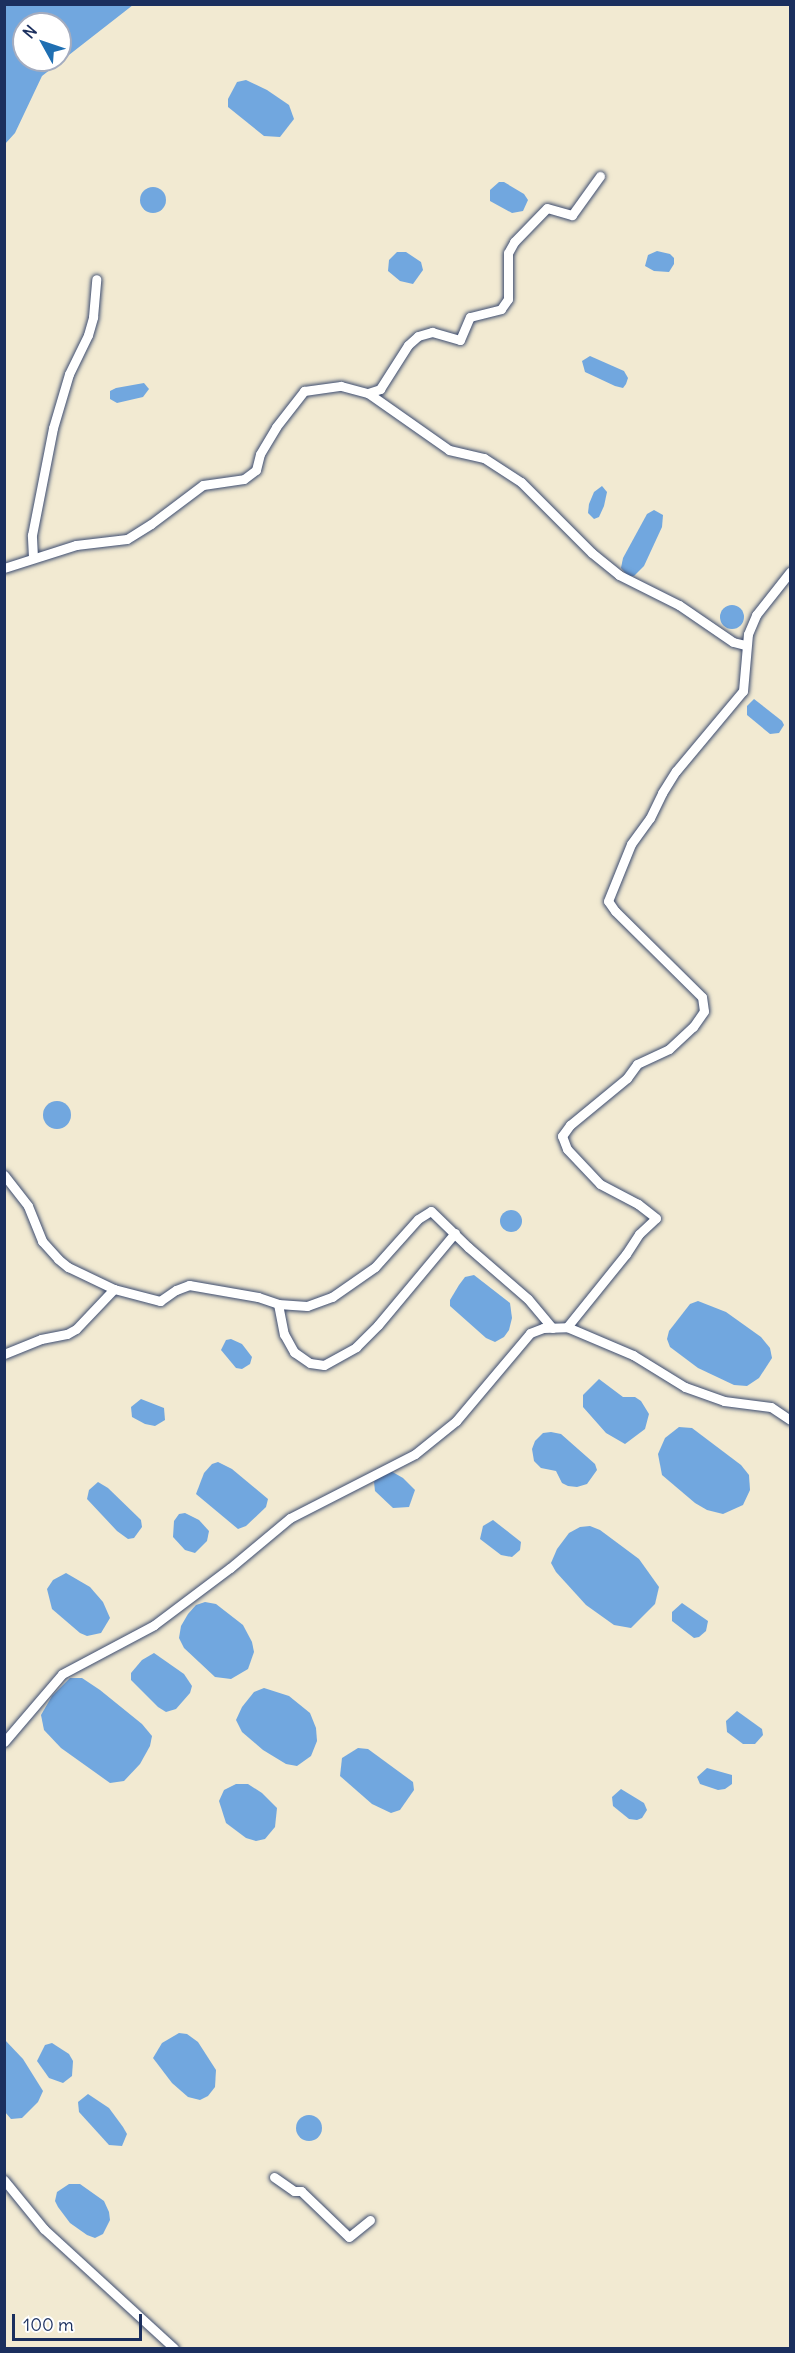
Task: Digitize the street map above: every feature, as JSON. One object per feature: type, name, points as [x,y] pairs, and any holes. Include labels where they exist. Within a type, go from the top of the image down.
[{"type":"street","points":[[368,393],[380,390],[408,345],[418,336],[432,333],[460,339],[470,317],[501,309],[508,299],[508,253],[514,242],[546,208],[572,215],[600,176]]},
{"type":"street","points":[[33,557],[32,535],[53,428],[69,374],[88,335],[93,317],[96,279]]},
{"type":"street","points":[[4,568],[76,545],[126,539],[151,525],[203,485],[244,479],[256,470],[260,454],[276,427],[304,391],[341,386],[368,393],[449,450],[484,458],[521,482],[592,553],[619,574],[679,605],[733,642],[745,645]]},
{"type":"street","points":[[567,1327],[626,1254],[639,1234],[656,1218],[638,1204],[600,1184],[567,1149],[562,1136],[570,1125],[627,1078],[637,1064],[669,1049],[693,1027],[704,1011],[702,997],[615,911],[608,901],[631,844],[650,818],[676,771],[743,691],[745,645],[756,615],[790,572]]},
{"type":"street","points":[[4,1175],[28,1206],[42,1241],[58,1259],[68,1267],[114,1289],[160,1301],[176,1290],[189,1285],[258,1297],[278,1304],[307,1306],[332,1297],[375,1267],[426,1212],[435,1214],[528,1299],[552,1328]]},
{"type":"street","points":[[278,1304],[284,1334],[294,1352],[310,1363],[324,1365],[356,1347],[378,1325],[455,1233]]},
{"type":"street","points":[[4,1354],[41,1339],[67,1334],[76,1329],[114,1289]]},
{"type":"street","points":[[4,1742],[62,1674],[154,1625],[230,1568],[290,1518],[415,1454],[456,1421],[530,1333],[543,1328],[567,1327],[633,1355],[685,1387],[724,1401],[771,1407],[790,1420]]},
{"type":"street","points":[[274,2177],[294,2191],[301,2191],[349,2237],[370,2220]]},
{"type":"street","points":[[4,2180],[44,2229],[174,2349]]},
{"type":"water","points":[[5,4],[133,5],[72,53],[72,12],[12,12],[12,72],[47,72],[42,76],[15,133],[5,144]]},
{"type":"water","points":[[246,80],[267,90],[289,105],[294,119],[280,137],[264,136],[228,107],[228,99],[237,82]]},
{"type":"water","points":[[499,182],[504,182],[524,194],[528,200],[523,211],[512,213],[490,201],[490,190]]},
{"type":"water","points":[[153,187],[162,191],[166,200],[162,209],[153,213],[144,209],[140,200],[144,191]]},
{"type":"water","points":[[657,251],[670,254],[674,258],[674,264],[669,272],[654,271],[645,266],[648,255]]},
{"type":"water","points":[[397,252],[406,252],[421,262],[423,270],[413,284],[400,281],[388,271],[389,260]]},
{"type":"water","points":[[590,356],[624,371],[628,378],[623,388],[585,372],[582,361]]},
{"type":"water","points":[[144,383],[149,389],[143,397],[117,403],[110,399],[110,391],[116,388]]},
{"type":"water","points":[[602,486],[607,492],[604,506],[599,517],[594,519],[588,513],[589,504],[594,492]]},
{"type":"water","points":[[654,510],[663,515],[662,527],[644,566],[634,576],[628,576],[621,568],[623,558],[647,514]]},
{"type":"water","points":[[732,605],[741,608],[744,617],[741,626],[732,629],[723,626],[720,617],[723,608]]},
{"type":"water","points":[[754,699],[782,721],[784,725],[779,733],[770,734],[747,715],[747,706]]},
{"type":"water","points":[[57,1101],[67,1105],[71,1115],[67,1125],[57,1129],[47,1125],[43,1115],[47,1105]]},
{"type":"water","points":[[511,1210],[519,1213],[522,1221],[519,1229],[511,1232],[503,1229],[500,1221],[503,1213]]},
{"type":"water","points":[[474,1275],[510,1303],[512,1318],[509,1330],[504,1337],[495,1342],[486,1338],[450,1306],[450,1300],[465,1277]]},
{"type":"water","points":[[698,1301],[726,1312],[761,1337],[770,1348],[772,1358],[759,1378],[747,1386],[734,1385],[698,1368],[670,1347],[667,1339],[669,1331],[690,1304]]},
{"type":"water","points":[[231,1339],[242,1344],[252,1357],[250,1364],[242,1369],[236,1368],[221,1350],[226,1340]]},
{"type":"water","points":[[599,1379],[623,1397],[635,1397],[641,1401],[649,1414],[645,1429],[625,1444],[606,1433],[583,1407],[583,1395]]},
{"type":"water","points":[[141,1399],[164,1408],[165,1420],[155,1426],[132,1417],[131,1407]]},
{"type":"water","points":[[679,1427],[692,1428],[741,1465],[749,1475],[750,1490],[743,1505],[723,1514],[707,1510],[695,1503],[662,1475],[658,1454],[665,1438]]},
{"type":"water","points":[[543,1433],[561,1434],[595,1464],[597,1470],[587,1484],[577,1487],[568,1486],[562,1483],[556,1471],[541,1468],[534,1461],[532,1449],[535,1441]]},
{"type":"water","points":[[218,1462],[232,1469],[268,1499],[266,1507],[246,1526],[238,1529],[196,1494],[204,1473],[212,1464]]},
{"type":"water","points":[[389,1470],[403,1478],[415,1490],[409,1507],[393,1508],[375,1491],[374,1482],[378,1475]]},
{"type":"water","points":[[98,1482],[108,1488],[141,1520],[142,1527],[134,1538],[128,1539],[117,1531],[87,1499],[89,1490]]},
{"type":"water","points":[[185,1513],[199,1520],[209,1531],[207,1541],[195,1553],[185,1550],[173,1537],[174,1521],[179,1514]]},
{"type":"water","points":[[493,1520],[521,1542],[520,1550],[512,1557],[501,1555],[480,1539],[483,1526]]},
{"type":"water","points":[[590,1526],[600,1530],[639,1559],[659,1587],[655,1604],[631,1628],[614,1625],[586,1605],[556,1572],[551,1563],[557,1549],[569,1533],[580,1527]]},
{"type":"water","points":[[66,1573],[90,1587],[103,1602],[110,1618],[101,1633],[87,1636],[80,1633],[52,1609],[47,1589],[53,1580]]},
{"type":"water","points":[[205,1602],[216,1604],[243,1625],[252,1642],[254,1652],[248,1669],[231,1679],[215,1677],[184,1648],[179,1638],[181,1626],[188,1614],[196,1605]]},
{"type":"water","points":[[682,1603],[708,1621],[706,1631],[699,1637],[694,1638],[672,1621],[672,1612]]},
{"type":"water","points":[[154,1653],[184,1674],[192,1686],[190,1693],[176,1709],[166,1712],[131,1680],[131,1673],[142,1660]]},
{"type":"water","points":[[70,1678],[82,1678],[100,1690],[142,1724],[152,1736],[150,1746],[140,1764],[124,1781],[110,1783],[61,1748],[44,1730],[41,1715],[52,1696]]},
{"type":"water","points":[[264,1688],[289,1696],[310,1713],[316,1728],[317,1741],[311,1756],[297,1766],[286,1764],[263,1750],[242,1732],[236,1720],[242,1707],[254,1692]]},
{"type":"water","points":[[737,1711],[762,1729],[763,1735],[755,1744],[743,1744],[727,1732],[726,1721]]},
{"type":"water","points":[[358,1748],[368,1749],[413,1782],[414,1790],[400,1810],[391,1813],[372,1804],[340,1776],[342,1758]]},
{"type":"water","points":[[707,1768],[732,1775],[732,1784],[725,1789],[718,1790],[700,1784],[697,1777]]},
{"type":"water","points":[[236,1784],[248,1784],[262,1793],[277,1808],[275,1827],[265,1839],[256,1841],[246,1838],[226,1823],[219,1801],[224,1790]]},
{"type":"water","points":[[621,1789],[644,1803],[647,1810],[642,1818],[629,1819],[613,1806],[612,1797]]},
{"type":"water","points":[[179,2033],[187,2034],[198,2042],[216,2070],[215,2087],[208,2096],[200,2100],[188,2097],[172,2083],[153,2058],[162,2043]]},
{"type":"water","points":[[4,2039],[23,2059],[43,2091],[38,2102],[22,2118],[11,2119],[5,2112]]},
{"type":"water","points":[[52,2043],[69,2054],[73,2061],[72,2076],[63,2083],[49,2078],[37,2061],[45,2045]]},
{"type":"water","points":[[88,2094],[109,2108],[123,2127],[127,2134],[122,2146],[109,2145],[79,2112],[78,2102]]},
{"type":"water","points":[[309,2115],[318,2119],[322,2128],[318,2137],[309,2141],[300,2137],[296,2128],[300,2119]]},
{"type":"water","points":[[69,2184],[80,2184],[104,2201],[110,2220],[103,2234],[95,2238],[87,2235],[70,2223],[58,2207],[55,2201],[57,2192]]}]
